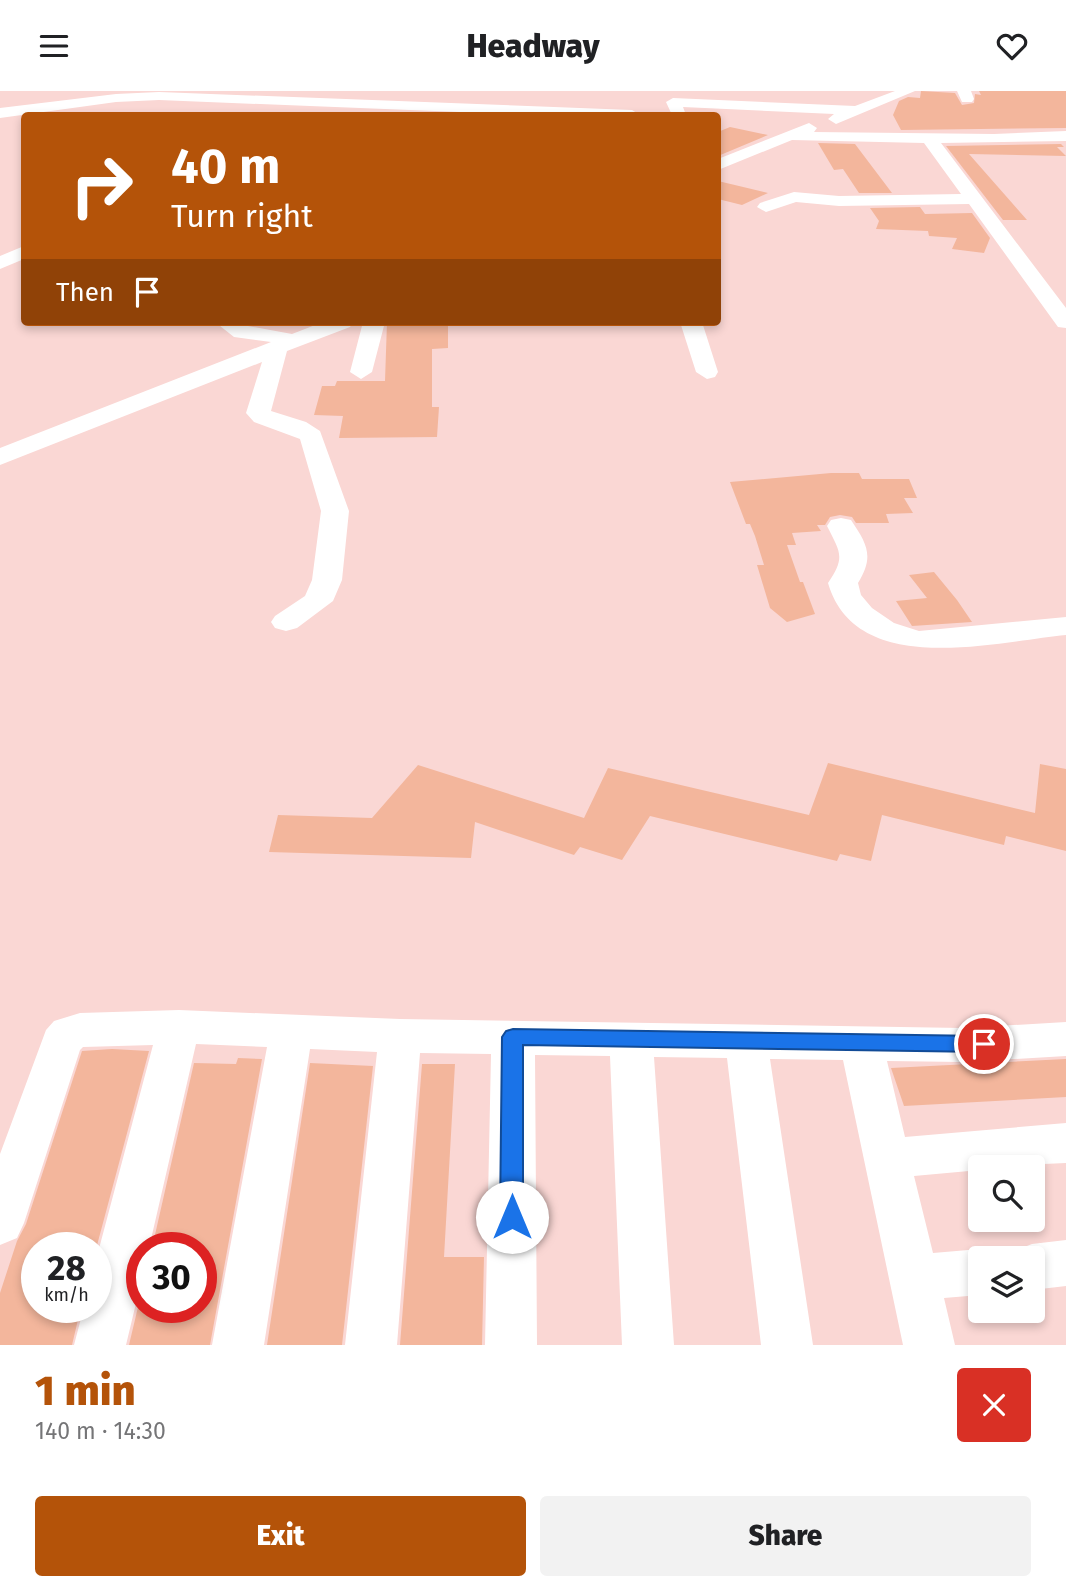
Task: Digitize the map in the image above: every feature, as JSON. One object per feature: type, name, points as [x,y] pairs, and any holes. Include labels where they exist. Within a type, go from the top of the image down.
[{"type":"street","points":[[286,91],[309,102]]},
{"type":"street","points":[[347,91],[368,110]]},
{"type":"street","points":[[460,91],[495,110]]},
{"type":"street","points":[[880,91],[906,92]]},
{"type":"street","points":[[721,164],[906,92]]},
{"type":"street","points":[[0,113],[144,96],[309,102],[368,110],[549,112]]},
{"type":"street","points":[[597,99],[613,107],[606,112]]},
{"type":"street","points":[[678,112],[673,102],[857,111]]},
{"type":"street","points":[[721,120],[775,122],[811,129]]},
{"type":"street","points":[[794,136],[1066,136]]},
{"type":"street","points":[[929,137],[972,199],[1020,256],[1066,322]]},
{"type":"street","points":[[766,207],[794,197],[893,207],[972,199]]},
{"type":"street","points":[[0,263],[21,252]]},
{"type":"street","points":[[232,326],[242,332],[283,337],[258,413],[265,419],[303,428],[311,436],[335,511],[327,580],[318,601],[286,622]]},
{"type":"street","points":[[0,457],[332,326]]},
{"type":"street","points":[[361,372],[373,326]]},
{"type":"street","points":[[692,326],[707,372]]},
{"type":"street","points":[[841,526],[856,560],[856,566],[843,583],[844,591],[852,605],[898,638],[919,640],[1066,626]]},
{"type":"street","points":[[100,1345],[179,1027]]},
{"type":"street","points":[[0,1223],[61,1042],[69,1033],[179,1027],[400,1036],[962,1045],[1066,1039]]},
{"type":"street","points":[[238,1345],[291,1031]]},
{"type":"street","points":[[371,1345],[400,1036]]},
{"type":"street","points":[[511,1345],[513,1037]]},
{"type":"street","points":[[631,1039],[648,1345]]},
{"type":"street","points":[[746,1040],[787,1345]]},
{"type":"street","points":[[861,1043],[929,1345]]},
{"type":"street","points":[[886,1158],[1066,1143]]},
{"type":"street","points":[[1045,1265],[1066,1263]]},
{"type":"street","points":[[914,1278],[968,1273]]},
{"type":"building","points":[[921,91],[955,93],[962,105],[974,103],[975,94],[981,95],[979,91],[1066,91],[1066,128],[901,130],[893,115],[899,101],[908,97],[920,98]]},
{"type":"building","points":[[730,127],[768,135],[721,155],[721,131]]},
{"type":"building","points":[[818,143],[855,144],[892,193],[859,193],[843,169],[834,170]]},
{"type":"building","points":[[1061,144],[1064,147],[1057,147],[1066,156],[969,154],[1027,220],[1003,220],[946,146]]},
{"type":"building","points":[[721,182],[768,193],[742,205],[721,200]]},
{"type":"building","points":[[920,207],[925,214],[972,213],[990,238],[984,253],[952,249],[957,238],[929,236],[928,231],[876,229],[879,221],[870,208]]},
{"type":"building","points":[[387,326],[448,326],[448,348],[432,349],[432,407],[439,407],[437,437],[339,438],[343,416],[314,415],[322,386],[335,386],[337,381],[385,381]]},
{"type":"building","points":[[859,473],[862,479],[909,479],[917,498],[904,498],[913,513],[886,514],[889,523],[856,523],[852,517],[840,515],[830,517],[825,525],[817,525],[821,531],[792,533],[796,545],[787,545],[815,614],[787,622],[770,608],[757,565],[764,565],[755,536],[750,524],[746,524],[730,482]]},
{"type":"building","points":[[934,572],[972,622],[912,626],[896,601],[927,598],[909,575]]},
{"type":"building","points":[[828,763],[1035,813],[1040,764],[1066,769],[1066,851],[1006,836],[1004,845],[882,815],[871,861],[840,854],[837,861],[650,816],[622,860],[580,847],[574,855],[475,822],[471,858],[269,852],[278,815],[372,818],[418,765],[584,818],[608,768],[809,815]]},
{"type":"building","points":[[82,1051],[149,1051],[101,1232],[22,1232],[26,1224]]},
{"type":"building","points":[[238,1058],[262,1059],[217,1306],[217,1232],[156,1232],[194,1063],[236,1064]]},
{"type":"building","points":[[1066,1059],[1066,1097],[904,1106],[891,1068]]},
{"type":"building","points":[[310,1063],[373,1066],[342,1345],[267,1345]]},
{"type":"building","points":[[422,1064],[455,1064],[444,1257],[484,1257],[482,1345],[400,1345]]},
{"type":"building","points":[[21,1233],[21,1323],[77,1323],[72,1345],[0,1345],[0,1293]]},
{"type":"building","points":[[134,1323],[214,1323],[210,1345],[129,1345]]},
{"type":"route","points":[[512,1217],[513,1037],[984,1044]]}]
